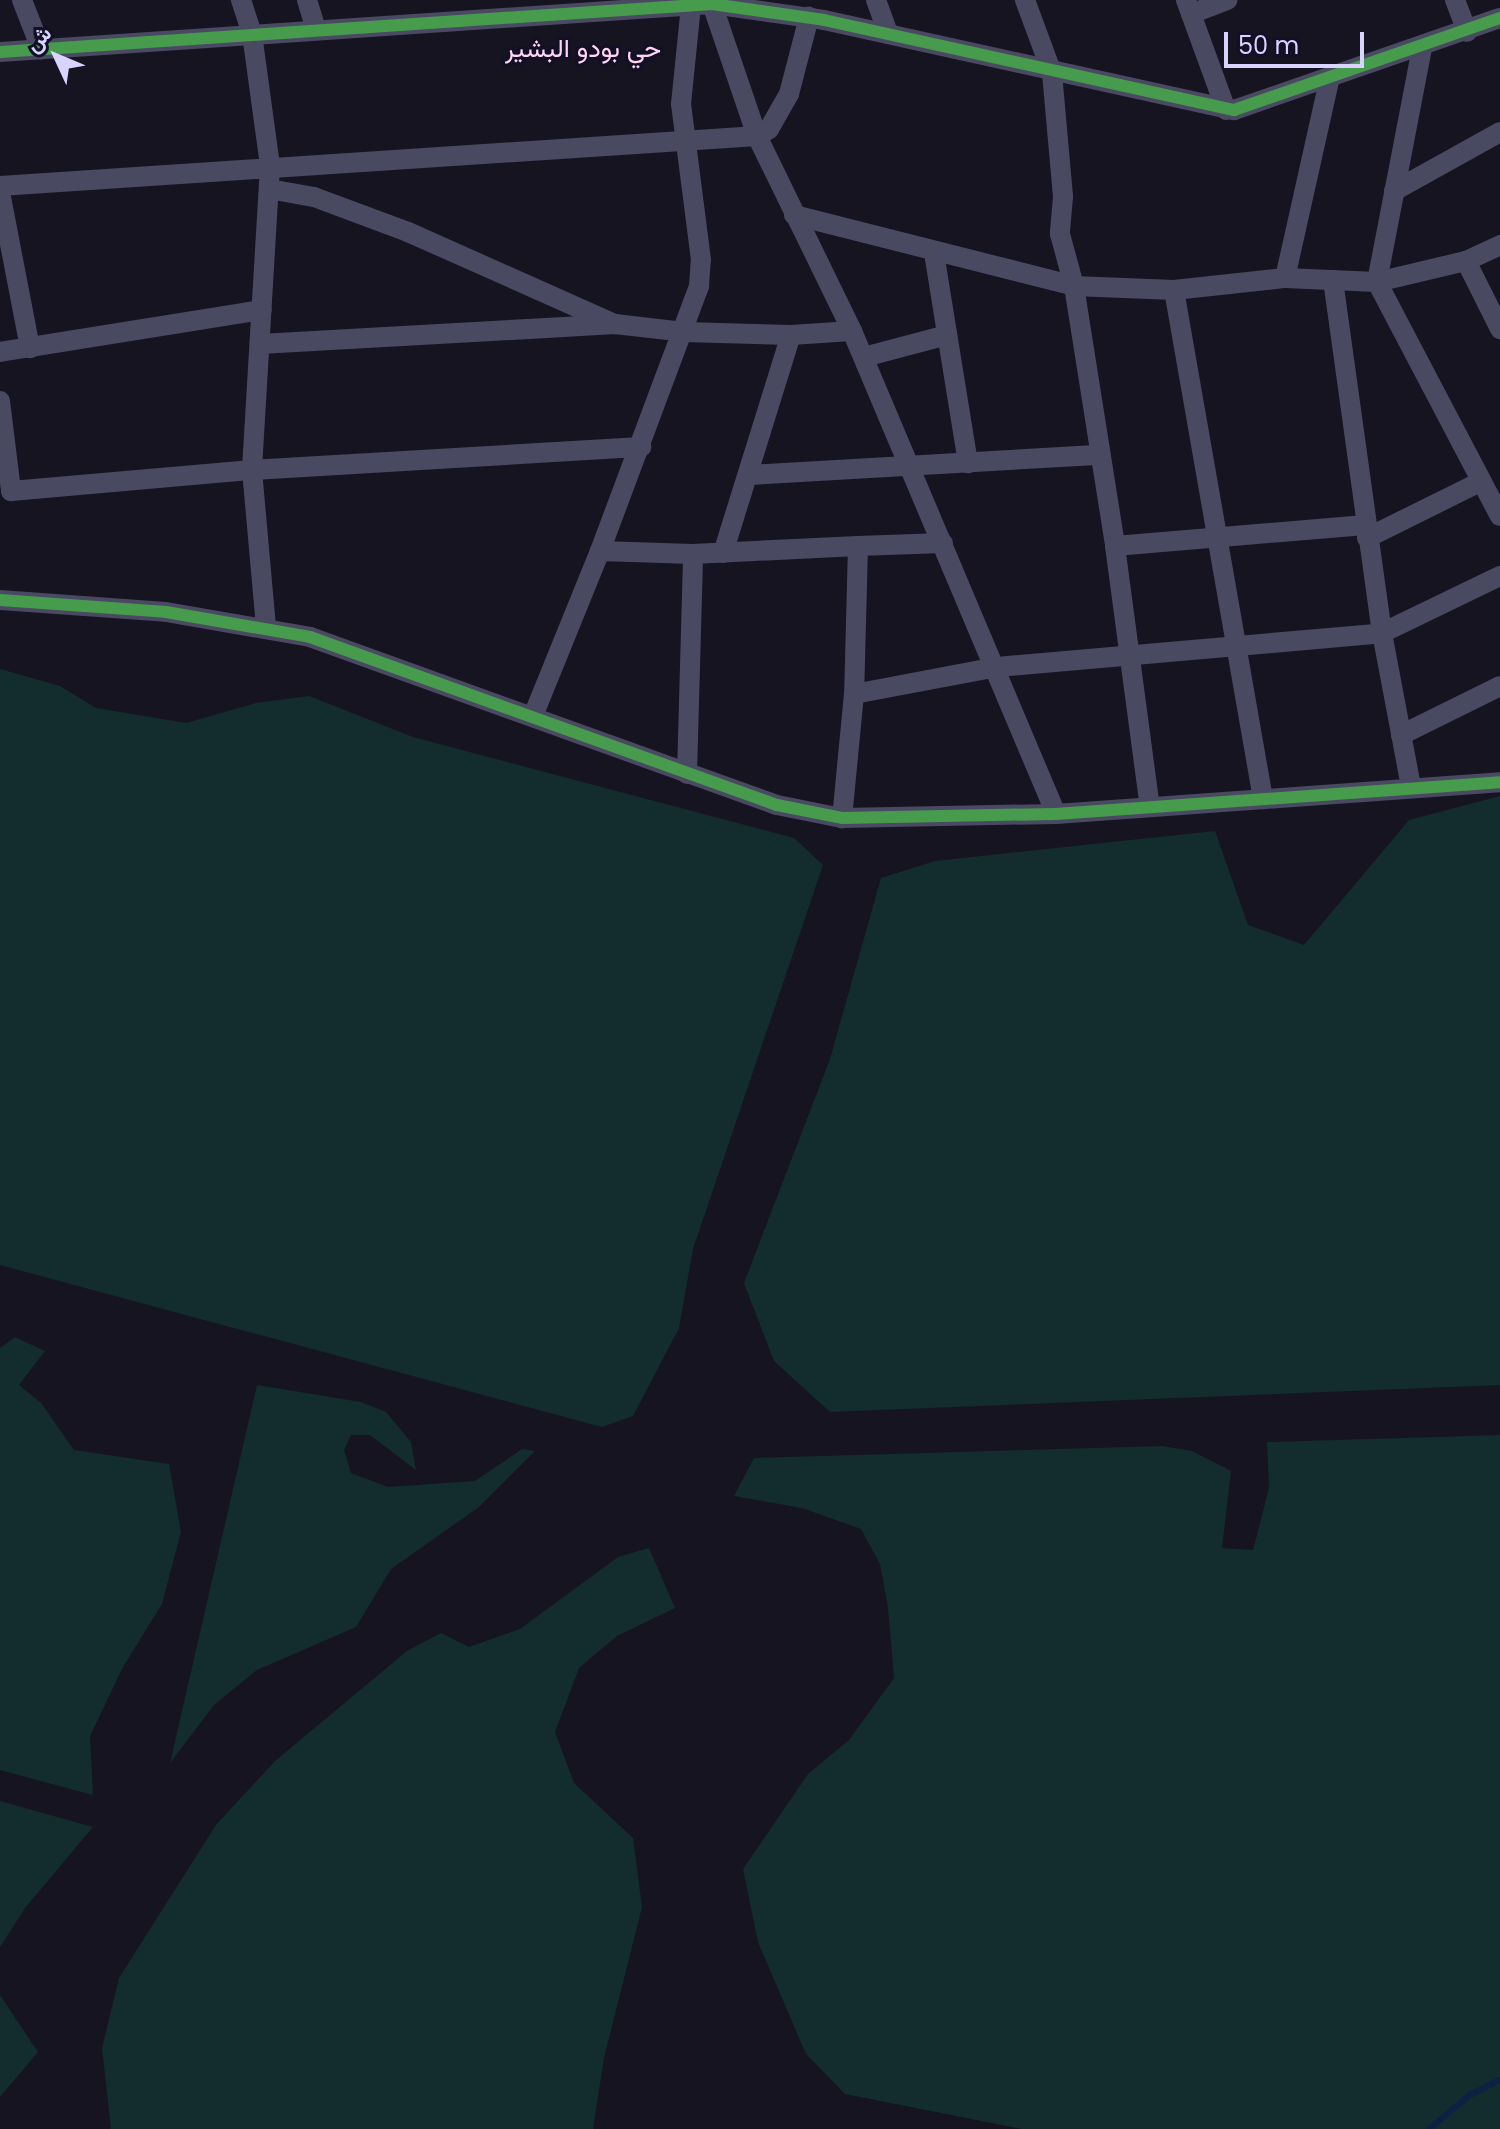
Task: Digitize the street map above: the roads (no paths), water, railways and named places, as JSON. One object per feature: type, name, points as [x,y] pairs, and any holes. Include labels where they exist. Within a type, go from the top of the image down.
[{"type":"street","points":[[22,0],[41,49]]},
{"type":"street","points":[[241,0],[252,34],[270,166],[252,470],[266,627]]},
{"type":"street","points":[[307,0],[316,30]]},
{"type":"street","points":[[876,0],[888,33]]},
{"type":"street","points":[[1025,0],[1052,73],[1063,197],[1060,234],[1074,286],[1133,657],[1150,807]]},
{"type":"street","points":[[1226,110],[1189,7],[1227,0]]},
{"type":"street","points":[[1455,0],[1467,32]]},
{"type":"street","points":[[0,52],[316,30],[599,4],[701,4],[809,17],[1226,110],[1259,106],[1500,18]]},
{"type":"street","points":[[701,4],[757,136],[852,331],[913,468],[1056,814]]},
{"type":"street","points":[[533,716],[684,332],[701,260],[682,75],[701,4]]},
{"type":"street","points":[[0,186],[757,136],[769,129],[789,94],[809,17]]},
{"type":"street","points":[[1422,48],[1377,282],[1500,516]]},
{"type":"street","points":[[1285,278],[1329,81]]},
{"type":"street","points":[[1394,191],[1500,132]]},
{"type":"street","points":[[269,189],[314,197],[408,232],[615,324]]},
{"type":"street","points":[[0,192],[30,348]]},
{"type":"street","points":[[794,215],[934,253],[1074,286],[1174,290],[1285,278],[1377,282],[1466,261],[1500,245]]},
{"type":"street","points":[[934,253],[968,463]]},
{"type":"street","points":[[1466,261],[1500,329]]},
{"type":"street","points":[[1333,280],[1366,532],[1411,786]]},
{"type":"street","points":[[1174,290],[1263,799]]},
{"type":"street","points":[[0,352],[262,310]]},
{"type":"street","points":[[260,344],[615,324],[684,332],[791,335],[852,331]]},
{"type":"street","points":[[723,553],[791,335]]},
{"type":"street","points":[[864,357],[947,335]]},
{"type":"street","points":[[0,401],[6,491],[252,470],[641,447]]},
{"type":"street","points":[[749,475],[1100,455]]},
{"type":"street","points":[[1115,546],[1215,538],[1366,532],[1482,481]]},
{"type":"street","points":[[600,551],[693,554],[943,543]]},
{"type":"street","points":[[842,818],[854,694],[858,546]]},
{"type":"street","points":[[687,774],[693,554]]},
{"type":"street","points":[[854,694],[997,667],[1382,633],[1500,576]]},
{"type":"street","points":[[0,600],[166,612],[310,637],[777,805],[842,818],[1056,814],[1411,786],[1500,782]]},
{"type":"street","points":[[1401,735],[1500,686]]},
{"type":"waterway","points":[[1429,2129],[1470,2095],[1500,2080]]},
{"type":"district","name":"حي بودو البشير","points":[[583,49]]}]
